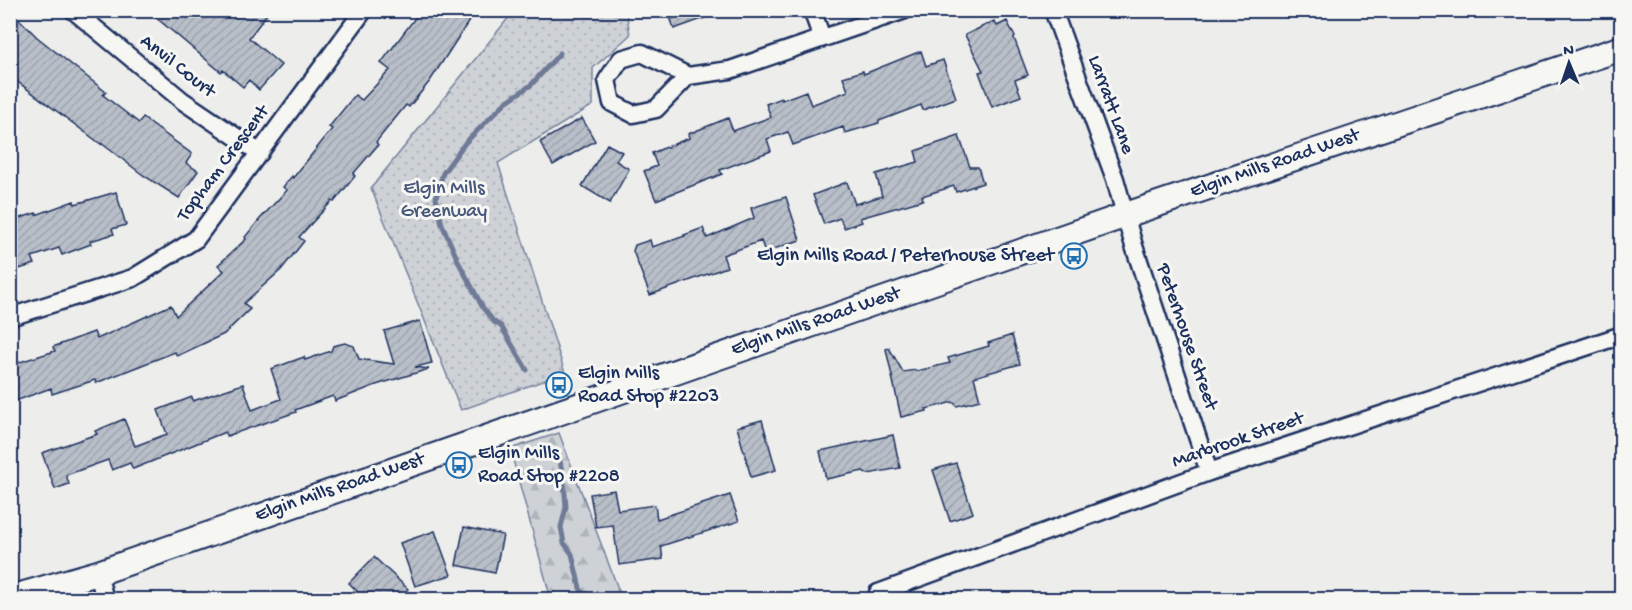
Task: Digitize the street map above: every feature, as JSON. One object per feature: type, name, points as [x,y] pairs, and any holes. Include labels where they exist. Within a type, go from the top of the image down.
[{"type":"main road","name":"Elgin Mills Road West","points":[[10,598],[98,573],[1124,216],[1622,48]]},
{"type":"street","name":"Anvil Court","points":[[73,10],[183,101],[260,153]]},
{"type":"street","name":"Topham Crescent","points":[[10,317],[133,278],[196,239],[364,10]]},
{"type":"street","points":[[812,10],[822,38]]},
{"type":"street","points":[[688,76],[656,109],[633,114],[612,103],[607,80],[621,59],[642,53],[688,76],[730,70],[905,10]]},
{"type":"street","name":"Larratt Lane","points":[[1053,10],[1115,179],[1124,216]]},
{"type":"street","name":"Peterhouse Street","points":[[1124,216],[1209,472]]},
{"type":"street","name":"Marbrook Street","points":[[880,600],[878,593],[1209,472],[1622,335]]},
{"type":"street","points":[[98,573],[105,600]]},
{"type":"green space","name":"Elgin Mills Greenway","points":[[514,11],[626,11],[630,35],[593,68],[593,105],[498,163],[565,373],[461,410],[371,188]]},
{"type":"green space","points":[[559,433],[622,599],[551,599],[510,449]]},
{"type":"building","points":[[10,10],[37,37],[106,92],[103,95],[139,123],[143,118],[192,154],[186,163],[198,171],[179,198],[143,175],[10,76]]},
{"type":"building","points":[[147,10],[214,10],[224,19],[231,10],[270,10],[249,38],[281,65],[259,90],[249,80],[243,87],[223,70],[221,72]]},
{"type":"building","points":[[421,10],[476,10],[430,81],[409,107],[406,105],[376,142],[378,145],[353,174],[355,176],[334,202],[332,201],[299,237],[304,241],[281,270],[244,303],[250,309],[224,334],[177,356],[175,352],[96,383],[95,380],[52,394],[51,388],[10,403],[10,365],[55,351],[53,347],[94,332],[97,339],[171,305],[176,316],[224,271],[218,265],[246,239],[245,237],[260,219],[287,190],[283,187],[292,176],[293,178],[332,129],[329,127],[355,95],[362,100],[390,70],[381,63]]},
{"type":"building","points":[[668,10],[715,10],[716,14],[674,29]]},
{"type":"building","points":[[994,21],[997,26],[1007,21],[1028,75],[1015,80],[1021,96],[992,107],[979,72],[983,71],[965,35]]},
{"type":"building","points":[[921,51],[926,66],[943,60],[956,98],[923,110],[921,105],[879,121],[879,123],[845,133],[843,127],[793,145],[788,132],[767,139],[771,151],[720,170],[722,174],[656,200],[644,171],[657,166],[652,153],[689,138],[688,134],[728,118],[733,131],[771,117],[766,104],[782,98],[782,100],[806,91],[811,105],[848,91],[843,77],[863,71],[864,74]]},
{"type":"building","points":[[582,118],[595,141],[553,165],[540,142]]},
{"type":"building","points":[[959,136],[970,167],[978,167],[983,183],[956,192],[954,186],[922,196],[923,200],[860,218],[862,222],[844,228],[840,218],[824,224],[813,195],[847,182],[855,204],[882,196],[876,174],[918,162],[915,151]]},
{"type":"building","points":[[607,144],[622,152],[616,161],[629,169],[610,203],[582,186]]},
{"type":"building","points":[[116,192],[126,225],[112,229],[114,234],[90,241],[91,244],[62,255],[59,248],[32,257],[35,264],[19,269],[10,241],[10,221],[36,213],[36,215],[74,201],[75,204]]},
{"type":"building","points":[[786,197],[800,240],[765,252],[761,241],[723,255],[727,267],[650,295],[633,251],[635,245],[650,240],[652,247],[703,228],[707,238],[754,218],[751,208]]},
{"type":"building","points":[[420,321],[432,363],[415,367],[429,369],[376,385],[335,401],[333,396],[295,410],[296,412],[227,436],[225,432],[133,469],[130,463],[112,470],[108,460],[66,475],[69,484],[55,489],[42,453],[97,434],[95,431],[124,419],[135,446],[167,434],[158,410],[192,397],[193,401],[243,384],[252,410],[281,399],[271,369],[304,357],[305,360],[331,351],[333,346],[345,343],[354,346],[359,359],[394,364],[384,331]]},
{"type":"building","points":[[1012,335],[1020,364],[974,377],[980,400],[957,406],[953,402],[901,417],[886,349],[889,348],[903,372],[917,371],[950,363],[948,358],[989,346],[988,343]]},
{"type":"building","points":[[762,420],[776,470],[751,477],[737,427]]},
{"type":"building","points":[[893,435],[900,468],[868,474],[863,471],[826,479],[820,451]]},
{"type":"building","points":[[956,463],[973,513],[950,521],[933,470]]},
{"type":"building","points":[[614,490],[618,510],[655,505],[657,519],[730,495],[739,521],[661,546],[663,559],[619,565],[613,525],[596,527],[590,494]]},
{"type":"building","points":[[464,527],[503,535],[495,573],[456,565]]},
{"type":"building","points":[[435,531],[451,575],[415,586],[400,543]]},
{"type":"building","points":[[374,557],[408,589],[398,600],[366,600],[349,583]]},
{"type":"waterway","points":[[527,370],[501,326],[494,322],[483,308],[459,263],[442,224],[436,198],[443,173],[465,143],[506,102],[531,85],[560,53]]},
{"type":"waterway","points":[[558,451],[566,507],[561,527],[564,543],[572,554],[580,588],[586,600]]},
{"type":"place","name":"Elgin Mills Road / Peterhouse Street","points":[[1074,256]]},
{"type":"place","name":"Elgin Mills Road Stop #2203","points":[[559,385]]},
{"type":"place","name":"Elgin Mills Road Stop #2208","points":[[459,465]]}]
